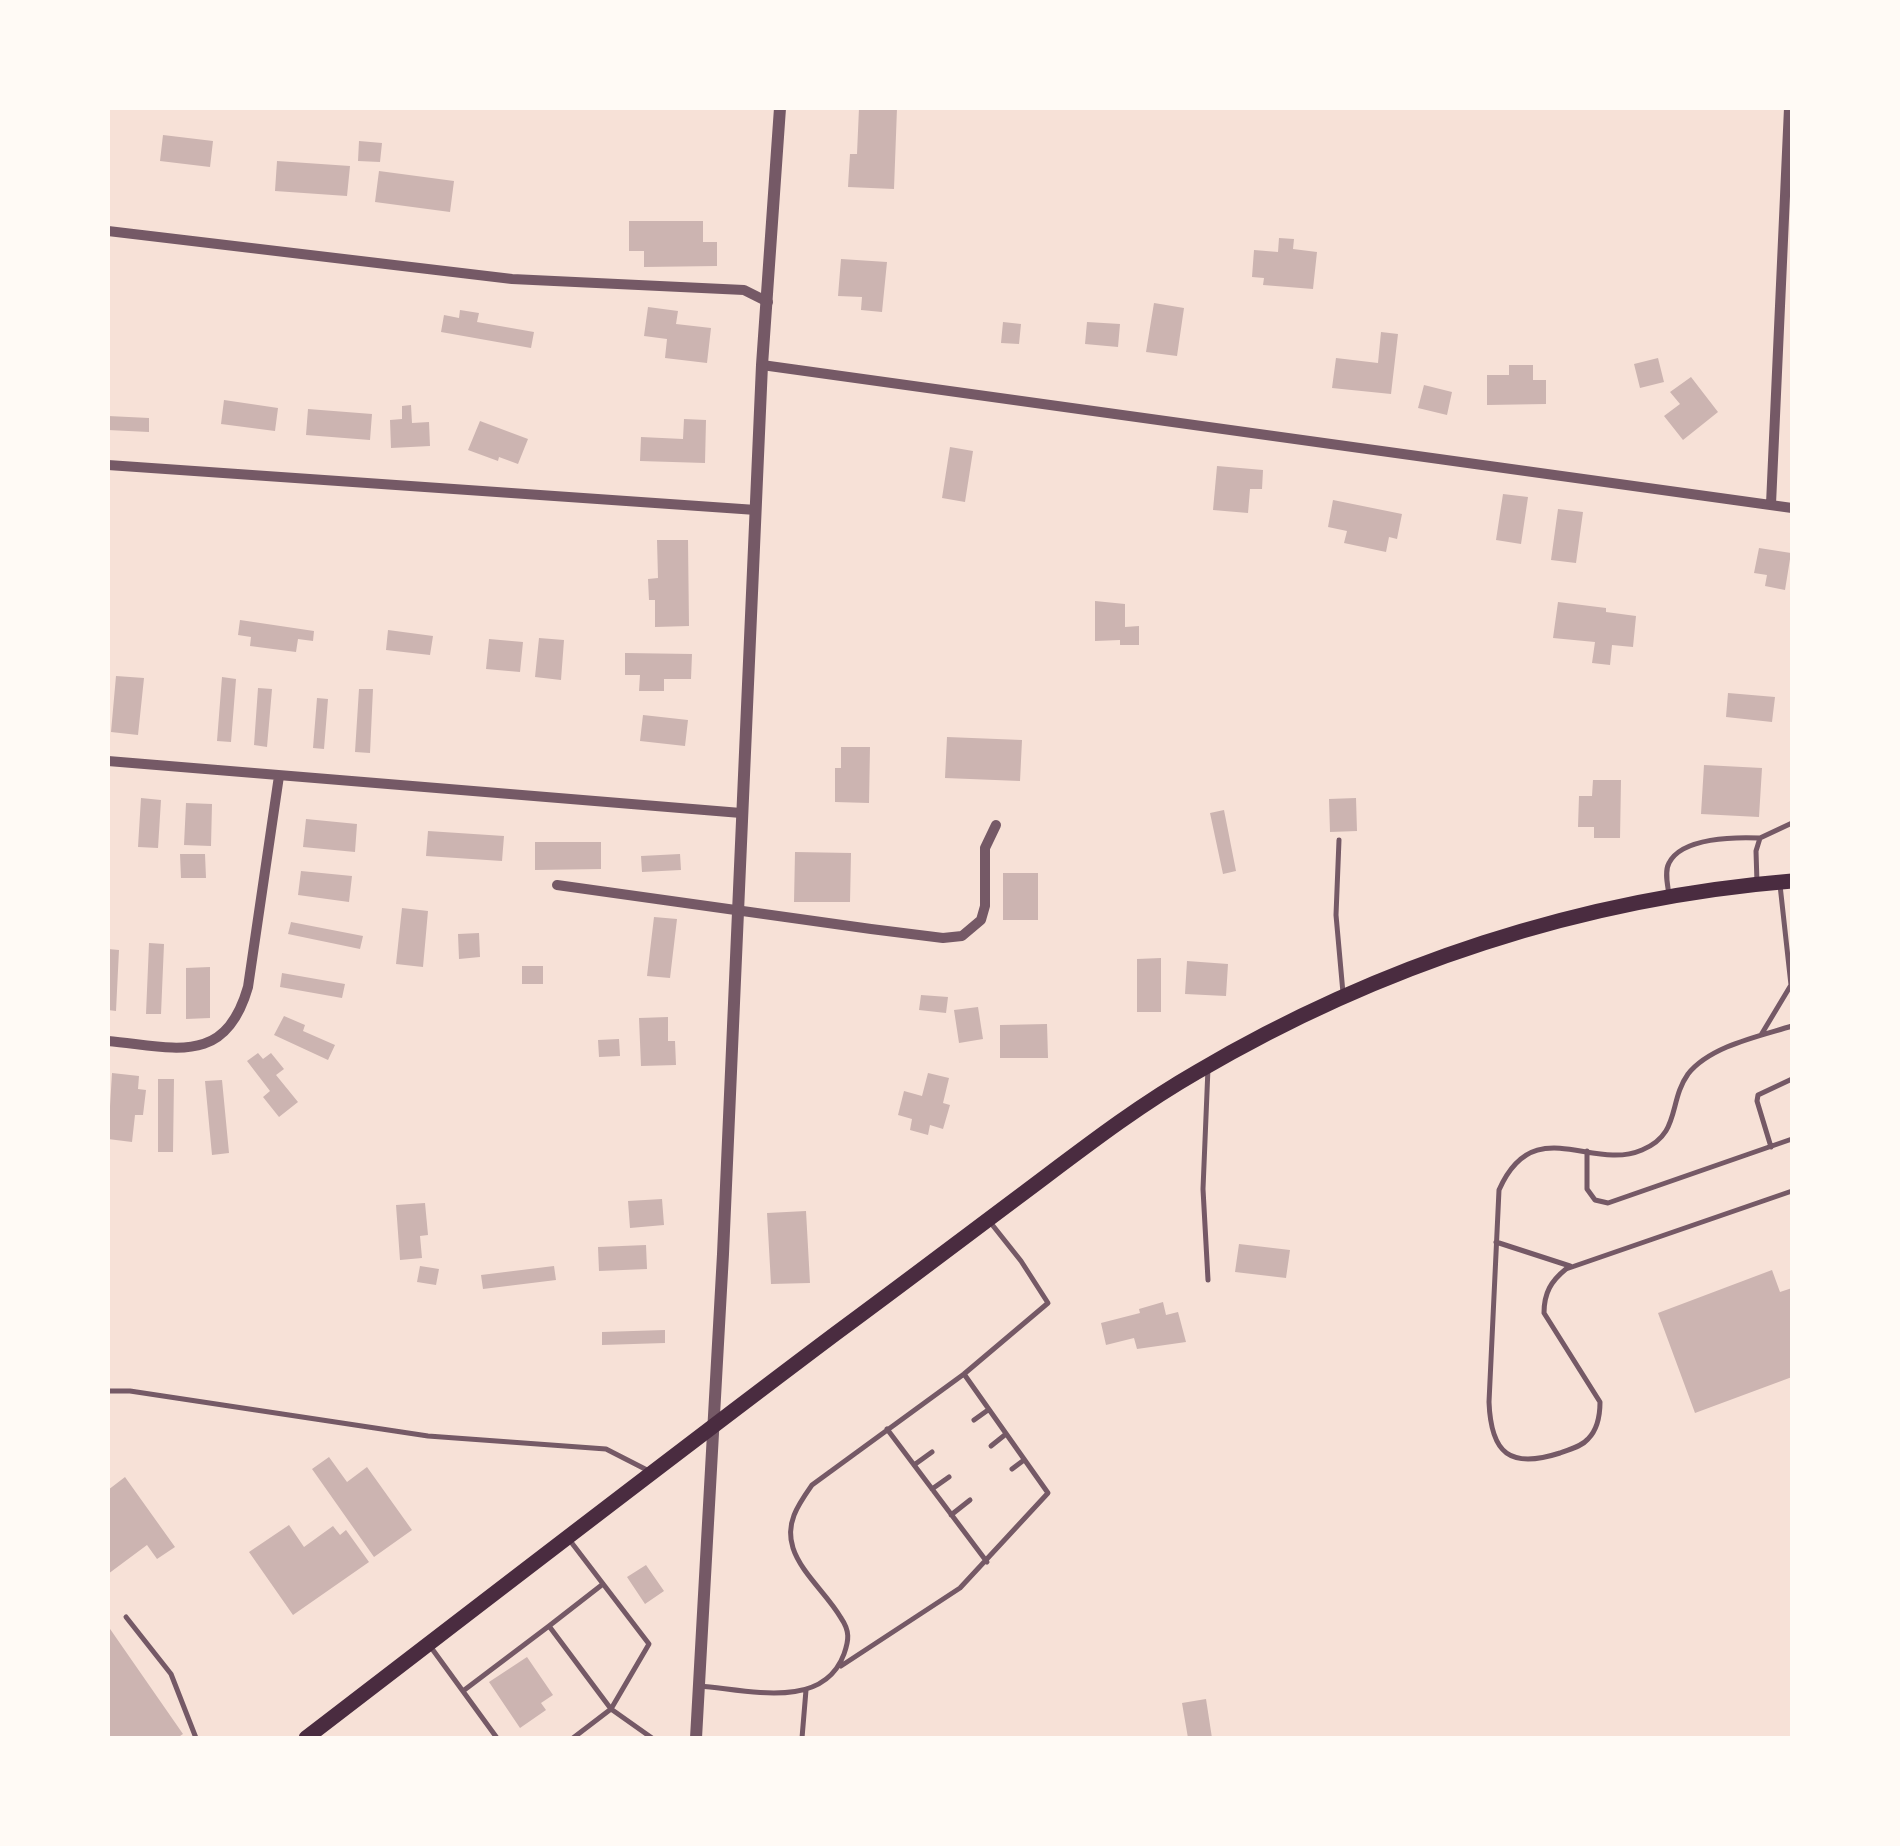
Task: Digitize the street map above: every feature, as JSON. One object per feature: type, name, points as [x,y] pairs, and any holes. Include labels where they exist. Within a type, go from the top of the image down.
[{"type":"main road","points":[[306,1738],[1108,1129],[1208,1066],[1343,996],[1450,953],[1526,929],[1669,896],[1786,882]]},
{"type":"street","points":[[696,1738],[723,1254],[762,365],[780,108]]},
{"type":"street","points":[[1771,504],[1789,108]]},
{"type":"street","points":[[108,231],[512,279],[744,290],[768,302]]},
{"type":"street","points":[[762,365],[1792,508]]},
{"type":"street","points":[[108,464],[756,510]]},
{"type":"street","points":[[108,761],[741,813]]},
{"type":"street","points":[[108,1041],[193,1047],[215,1041],[241,1010],[248,987],[279,776]]},
{"type":"street","points":[[557,885],[943,938],[962,936],[981,920],[985,906],[985,848],[996,825]]},
{"type":"lane","points":[[1669,896],[1666,872],[1668,862],[1677,854],[1704,841],[1760,838],[1792,823]]},
{"type":"lane","points":[[1757,884],[1756,851],[1760,838]]},
{"type":"lane","points":[[1339,840],[1336,915],[1343,996]]},
{"type":"lane","points":[[1760,1036],[1792,985],[1786,882]]},
{"type":"lane","points":[[1792,1026],[1722,1050],[1695,1068],[1681,1088],[1672,1122],[1652,1144],[1631,1153],[1544,1149],[1515,1164],[1499,1190],[1496,1242],[1490,1421],[1499,1446],[1517,1459],[1542,1458],[1588,1439],[1600,1414],[1600,1402],[1544,1313],[1548,1288],[1555,1278],[1572,1267],[1792,1191]]},
{"type":"lane","points":[[1208,1066],[1203,1172],[1208,1280]]},
{"type":"lane","points":[[1771,1147],[1756,1101],[1758,1095],[1792,1079]]},
{"type":"lane","points":[[1587,1151],[1587,1189],[1595,1200],[1608,1203],[1792,1139]]},
{"type":"lane","points":[[838,1668],[850,1639],[844,1621],[794,1551],[790,1530],[794,1510],[812,1485],[964,1374],[1048,1303],[988,1220]]},
{"type":"lane","points":[[1496,1242],[1572,1267]]},
{"type":"lane","points":[[698,1686],[786,1693],[816,1688],[838,1668],[960,1588],[1048,1493],[964,1374]]},
{"type":"lane","points":[[108,1391],[130,1390],[428,1436],[606,1449],[652,1472]]},
{"type":"lane","points":[[974,1420],[989,1410]]},
{"type":"lane","points":[[887,1429],[987,1562]]},
{"type":"lane","points":[[990,1446],[1006,1434]]},
{"type":"lane","points":[[914,1466],[932,1452]]},
{"type":"lane","points":[[1012,1469],[1024,1460]]},
{"type":"lane","points":[[932,1490],[949,1477]]},
{"type":"lane","points":[[951,1515],[970,1500]]},
{"type":"lane","points":[[567,1537],[650,1644],[611,1709],[573,1738]]},
{"type":"lane","points":[[462,1691],[603,1584]]},
{"type":"lane","points":[[126,1617],[172,1674],[196,1738]]},
{"type":"lane","points":[[549,1626],[611,1709],[652,1738]]},
{"type":"lane","points":[[428,1644],[497,1738]]},
{"type":"lane","points":[[802,1738],[806,1690]]},
{"type":"building","points":[[859,108],[897,108],[894,189],[848,187],[850,154],[857,154]]},
{"type":"building","points":[[163,135],[213,141],[210,167],[160,161]]},
{"type":"building","points":[[359,141],[382,143],[380,162],[358,161]]},
{"type":"building","points":[[277,161],[350,166],[347,196],[275,191]]},
{"type":"building","points":[[379,171],[454,181],[450,212],[375,202]]},
{"type":"building","points":[[629,221],[703,221],[703,242],[717,242],[717,266],[644,267],[644,251],[629,251]]},
{"type":"building","points":[[1279,238],[1294,239],[1293,249],[1317,252],[1313,289],[1263,285],[1264,278],[1252,277],[1254,250],[1278,252]]},
{"type":"building","points":[[841,259],[887,262],[882,312],[861,310],[862,297],[838,296]]},
{"type":"building","points":[[1154,303],[1184,308],[1177,356],[1146,352]]},
{"type":"building","points":[[648,307],[678,311],[676,324],[711,328],[707,363],[665,358],[667,339],[644,336]]},
{"type":"building","points":[[460,310],[479,313],[477,322],[534,332],[531,348],[441,332],[444,315],[459,318]]},
{"type":"building","points":[[1003,322],[1021,324],[1019,344],[1001,343]]},
{"type":"building","points":[[1087,322],[1120,324],[1118,347],[1085,344]]},
{"type":"building","points":[[1381,332],[1398,334],[1391,394],[1332,388],[1336,358],[1378,363]]},
{"type":"building","points":[[1658,358],[1664,382],[1640,388],[1634,364]]},
{"type":"building","points":[[1509,365],[1533,365],[1533,380],[1546,380],[1546,404],[1487,405],[1487,375],[1509,375]]},
{"type":"building","points":[[1691,377],[1718,412],[1683,440],[1664,416],[1680,404],[1670,392]]},
{"type":"building","points":[[1424,385],[1452,392],[1447,415],[1418,408]]},
{"type":"building","points":[[224,400],[278,408],[275,431],[221,424]]},
{"type":"building","points":[[411,405],[412,423],[429,422],[430,446],[391,448],[390,420],[402,419],[402,406]]},
{"type":"building","points":[[308,409],[372,414],[370,440],[306,435]]},
{"type":"building","points":[[108,416],[149,418],[149,432],[108,430]]},
{"type":"building","points":[[684,419],[706,420],[705,463],[640,461],[641,437],[683,439]]},
{"type":"building","points":[[480,421],[528,439],[518,464],[468,450]]},
{"type":"building","points":[[950,447],[973,451],[965,502],[942,498]]},
{"type":"building","points":[[1217,466],[1263,470],[1262,489],[1250,489],[1248,513],[1213,510]]},
{"type":"building","points":[[1503,494],[1528,497],[1521,544],[1496,540]]},
{"type":"building","points":[[1333,500],[1402,514],[1397,539],[1389,537],[1386,552],[1344,543],[1347,531],[1328,527]]},
{"type":"building","points":[[1558,509],[1583,512],[1576,563],[1551,560]]},
{"type":"building","points":[[657,540],[688,540],[689,626],[655,627],[655,600],[649,600],[648,579],[658,578]]},
{"type":"building","points":[[1759,548],[1791,553],[1785,590],[1765,586],[1767,575],[1754,573]]},
{"type":"building","points":[[1095,601],[1125,604],[1125,627],[1139,626],[1139,645],[1120,645],[1120,640],[1095,641]]},
{"type":"building","points":[[1558,602],[1636,616],[1633,647],[1612,645],[1610,665],[1592,663],[1595,642],[1553,638]]},
{"type":"building","points":[[240,620],[314,631],[313,641],[298,639],[296,652],[250,646],[251,637],[238,635]]},
{"type":"building","points":[[388,630],[433,636],[430,655],[386,650]]},
{"type":"building","points":[[539,638],[564,640],[561,680],[535,677]]},
{"type":"building","points":[[489,639],[523,642],[520,672],[486,669]]},
{"type":"building","points":[[625,653],[692,654],[691,679],[664,679],[664,691],[639,691],[640,675],[625,675]]},
{"type":"building","points":[[116,676],[144,678],[138,735],[111,732]]},
{"type":"building","points":[[222,677],[236,679],[231,742],[217,741]]},
{"type":"building","points":[[258,688],[272,689],[267,747],[254,745]]},
{"type":"building","points":[[359,689],[373,689],[370,753],[355,752]]},
{"type":"building","points":[[1728,693],[1775,697],[1772,722],[1726,717]]},
{"type":"building","points":[[317,698],[328,699],[324,749],[313,748]]},
{"type":"building","points":[[643,715],[688,720],[685,746],[640,741]]},
{"type":"building","points":[[947,737],[1022,740],[1020,781],[945,778]]},
{"type":"building","points":[[841,747],[870,747],[869,803],[835,802],[835,768],[841,768]]},
{"type":"building","points":[[1704,765],[1762,768],[1759,817],[1701,814]]},
{"type":"building","points":[[1593,780],[1621,780],[1620,838],[1594,838],[1594,827],[1578,827],[1579,796],[1592,796]]},
{"type":"building","points":[[141,798],[161,800],[158,848],[138,847]]},
{"type":"building","points":[[1356,798],[1357,831],[1330,832],[1329,799]]},
{"type":"building","points":[[186,803],[212,804],[211,846],[184,845]]},
{"type":"building","points":[[1224,810],[1236,871],[1223,874],[1210,813]]},
{"type":"building","points":[[306,819],[357,824],[355,852],[303,847]]},
{"type":"building","points":[[428,831],[504,836],[502,861],[426,856]]},
{"type":"building","points":[[535,842],[601,842],[601,869],[535,870]]},
{"type":"building","points":[[795,852],[851,853],[850,902],[794,902]]},
{"type":"building","points":[[180,854],[205,854],[206,878],[181,878]]},
{"type":"building","points":[[680,854],[681,870],[642,872],[641,856]]},
{"type":"building","points":[[301,871],[352,876],[349,902],[298,895]]},
{"type":"building","points":[[1003,873],[1038,873],[1038,920],[1003,920]]},
{"type":"building","points":[[402,908],[428,911],[423,967],[396,964]]},
{"type":"building","points":[[654,917],[677,919],[670,978],[647,976]]},
{"type":"building","points":[[291,922],[363,936],[360,949],[288,934]]},
{"type":"building","points":[[479,933],[480,957],[459,959],[458,934]]},
{"type":"building","points":[[149,943],[164,944],[161,1014],[146,1014]]},
{"type":"building","points":[[108,949],[119,950],[116,1011],[108,1010]]},
{"type":"building","points":[[1161,958],[1161,1012],[1137,1012],[1137,959]]},
{"type":"building","points":[[1187,961],[1228,964],[1226,996],[1185,994]]},
{"type":"building","points":[[522,966],[543,966],[543,984],[522,984]]},
{"type":"building","points":[[210,967],[210,1018],[186,1019],[186,968]]},
{"type":"building","points":[[282,973],[345,984],[342,998],[280,987]]},
{"type":"building","points":[[921,995],[948,997],[946,1013],[919,1010]]},
{"type":"building","points":[[978,1007],[983,1039],[959,1043],[954,1010]]},
{"type":"building","points":[[284,1016],[305,1025],[303,1031],[335,1045],[328,1060],[274,1035]]},
{"type":"building","points":[[668,1017],[668,1041],[675,1041],[676,1065],[641,1066],[639,1018]]},
{"type":"building","points":[[1047,1024],[1048,1058],[1000,1058],[1000,1025]]},
{"type":"building","points":[[619,1039],[620,1056],[599,1057],[598,1040]]},
{"type":"building","points":[[258,1053],[263,1059],[271,1053],[284,1069],[276,1075],[298,1102],[279,1117],[263,1097],[270,1091],[247,1061]]},
{"type":"building","points":[[112,1073],[139,1076],[138,1089],[146,1090],[143,1115],[135,1115],[132,1142],[108,1139]]},
{"type":"building","points":[[928,1073],[949,1078],[943,1103],[950,1105],[943,1129],[930,1125],[928,1135],[910,1130],[912,1119],[898,1115],[904,1091],[922,1096]]},
{"type":"building","points":[[158,1079],[174,1079],[173,1152],[158,1152]]},
{"type":"building","points":[[222,1080],[229,1153],[212,1155],[205,1081]]},
{"type":"building","points":[[662,1199],[664,1225],[630,1228],[628,1201]]},
{"type":"building","points":[[425,1203],[428,1235],[420,1236],[422,1258],[400,1260],[396,1205]]},
{"type":"building","points":[[806,1211],[810,1283],[771,1284],[767,1213]]},
{"type":"building","points":[[1239,1244],[1290,1250],[1286,1278],[1235,1272]]},
{"type":"building","points":[[646,1245],[647,1269],[599,1271],[598,1247]]},
{"type":"building","points":[[420,1266],[439,1269],[436,1285],[417,1282]]},
{"type":"building","points":[[554,1266],[556,1280],[483,1289],[481,1275]]},
{"type":"building","points":[[1772,1270],[1780,1292],[1792,1288],[1792,1377],[1695,1413],[1658,1313]]},
{"type":"building","points":[[1163,1302],[1166,1315],[1178,1312],[1186,1342],[1137,1349],[1134,1338],[1106,1345],[1101,1323],[1140,1313],[1139,1309]]},
{"type":"building","points":[[665,1330],[665,1343],[602,1345],[602,1332]]},
{"type":"building","points":[[329,1457],[347,1482],[367,1467],[412,1530],[374,1557],[312,1469]]},
{"type":"building","points":[[125,1477],[175,1547],[157,1559],[147,1545],[108,1574],[108,1490]]},
{"type":"building","points":[[289,1525],[304,1547],[333,1526],[340,1535],[346,1530],[369,1562],[293,1615],[249,1552]]},
{"type":"building","points":[[646,1565],[664,1591],[645,1604],[627,1577]]},
{"type":"building","points":[[108,1626],[183,1734],[177,1738],[108,1738]]},
{"type":"building","points":[[527,1657],[553,1695],[541,1703],[546,1710],[520,1728],[489,1682]]},
{"type":"building","points":[[1206,1699],[1212,1738],[1188,1738],[1182,1703]]}]
